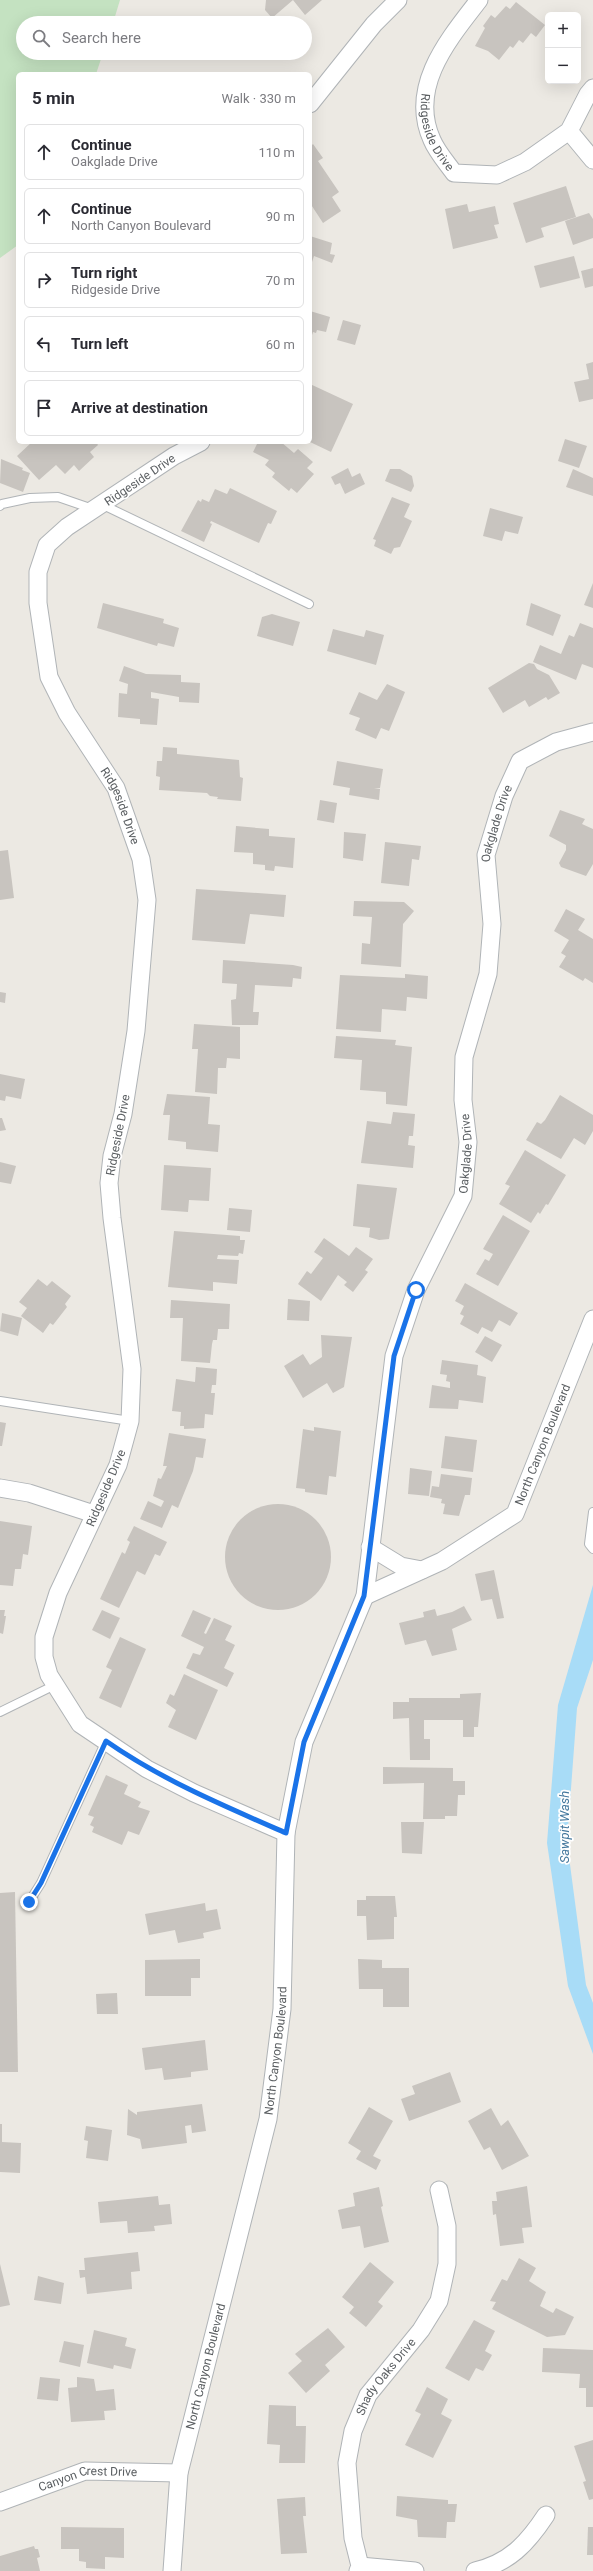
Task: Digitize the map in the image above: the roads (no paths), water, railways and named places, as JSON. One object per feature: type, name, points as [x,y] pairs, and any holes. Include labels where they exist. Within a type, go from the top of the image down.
[{"type":"street","points":[[312,102],[374,24],[398,0]]},
{"type":"street","name":"Ridgeside Drive","points":[[479,0],[452,35],[429,73],[423,106],[432,140],[454,173],[497,175],[525,162],[569,131],[588,94],[593,88]]},
{"type":"street","points":[[569,131],[593,160]]},
{"type":"street","name":"Ridgeside Drive","points":[[197,444],[174,456],[100,507],[67,527],[47,545],[38,572],[38,603],[49,677],[67,713],[116,788],[141,859],[148,900],[136,1031],[123,1114],[112,1156],[109,1183],[112,1218],[132,1369],[130,1421],[118,1465],[58,1593],[44,1637],[44,1657],[49,1675],[80,1724],[148,1769],[194,1793],[286,1833]]},
{"type":"street","name":"Oakglade Drive","points":[[364,1596],[394,1356],[416,1290],[463,1196],[468,1142],[463,1100],[464,1057],[488,974],[492,924],[486,855],[504,796],[520,761],[556,742],[593,732]]},
{"type":"street","name":"North Canyon Boulevard","points":[[172,2571],[179,2473],[268,2119],[282,2009],[286,1833],[304,1742],[364,1596],[442,1561],[515,1514],[593,1319]]},
{"type":"street","points":[[0,1488],[29,1493],[94,1514]]},
{"type":"street","points":[[370,1547],[401,1566],[422,1570]]},
{"type":"street","name":"Shady Oaks Drive","points":[[359,2569],[353,2538],[347,2463],[353,2430],[368,2395],[421,2330],[439,2301],[447,2264],[447,2226],[439,2190]]},
{"type":"street","name":"Canyon Crest Drive","points":[[0,2502],[85,2471],[179,2473]]},
{"type":"street","points":[[475,2571],[494,2566],[528,2542],[546,2515]]},
{"type":"street","points":[[359,2569],[415,2571]]},
{"type":"lane","points":[[0,506],[30,498],[58,497],[100,507],[309,604]]},
{"type":"lane","points":[[0,1401],[130,1421]]},
{"type":"lane","points":[[593,1512],[589,1544],[593,1549]]},
{"type":"lane","points":[[0,1712],[55,1685]]},
{"type":"lane","points":[[29,1902],[41,1883],[106,1741]]},
{"type":"water","name":"Sawpit Wash","points":[[593,1585],[593,1660],[577,1708],[567,1842],[586,1985],[593,2003],[593,2054],[568,1986],[547,1843],[558,1705]]}]
